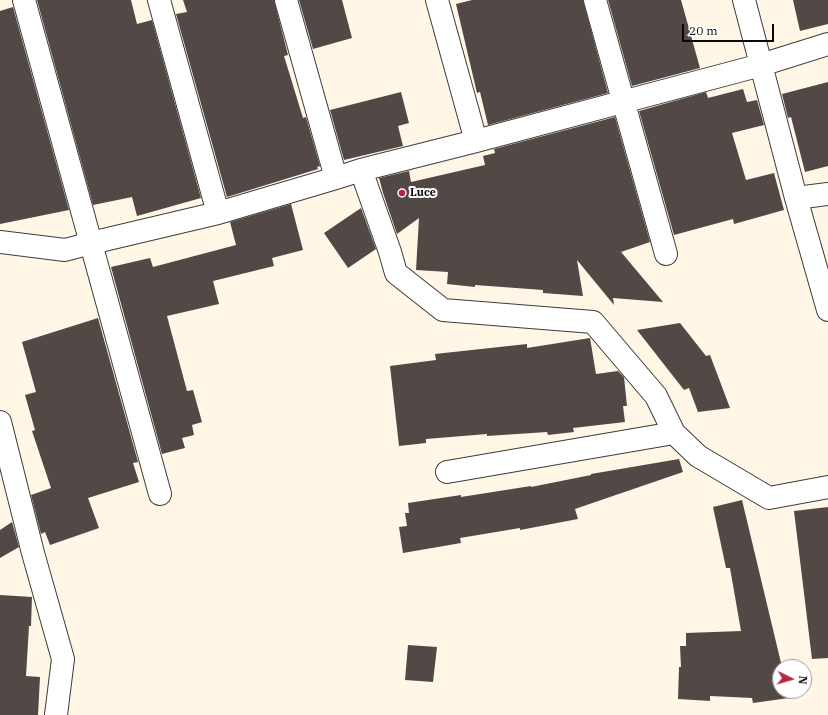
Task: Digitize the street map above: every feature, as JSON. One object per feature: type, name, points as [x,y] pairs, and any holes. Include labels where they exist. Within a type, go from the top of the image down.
[{"type":"street","points":[[24,0],[160,494]]},
{"type":"street","points":[[158,0],[218,213]]},
{"type":"street","points":[[286,0],[336,178]]},
{"type":"street","points":[[438,0],[476,140]]},
{"type":"street","points":[[595,0],[666,254]]},
{"type":"street","points":[[744,0],[796,198],[828,310]]},
{"type":"street","points":[[0,242],[65,250],[218,213],[361,170],[761,65],[828,44]]},
{"type":"street","points":[[361,170],[396,273],[443,310],[593,322],[656,396],[674,433],[698,456],[770,498],[828,488]]},
{"type":"street","points":[[796,198],[828,194]]},
{"type":"street","points":[[0,422],[33,553],[63,659],[56,715]]},
{"type":"street","points":[[447,472],[674,433]]},
{"type":"building","points":[[37,0],[131,0],[137,24],[152,20],[201,198],[137,216],[132,197],[93,205]]},
{"type":"building","points":[[183,0],[274,0],[288,55],[284,56],[303,118],[306,117],[320,166],[317,167],[318,169],[227,197],[176,14],[187,12]]},
{"type":"building","points":[[299,0],[342,0],[352,38],[313,49]]},
{"type":"building","points":[[472,0],[583,0],[608,93],[488,125],[480,92],[477,93],[456,4]]},
{"type":"building","points":[[608,0],[681,0],[700,68],[632,86]]},
{"type":"building","points":[[793,0],[828,0],[828,24],[800,31]]},
{"type":"building","points":[[13,7],[69,210],[0,224],[0,11]]},
{"type":"building","points":[[828,82],[828,166],[805,172],[791,117],[788,118],[782,94]]},
{"type":"building","points":[[743,89],[747,102],[757,100],[764,125],[732,133],[746,180],[774,173],[784,210],[734,224],[733,219],[674,235],[639,111],[706,92],[708,98]]},
{"type":"building","points":[[401,92],[409,123],[398,126],[403,146],[344,160],[330,110]]},
{"type":"building","points":[[615,117],[650,242],[621,252],[663,302],[613,298],[614,305],[577,260],[583,296],[543,293],[543,290],[475,285],[475,287],[447,284],[448,272],[416,270],[419,218],[397,234],[379,178],[409,171],[411,182],[485,165],[483,156],[495,153],[494,149]]},
{"type":"building","points":[[291,204],[303,250],[272,258],[274,266],[213,281],[219,304],[167,316],[187,391],[193,390],[202,422],[192,425],[194,435],[182,438],[185,448],[162,454],[111,267],[150,258],[153,267],[236,245],[230,222]]},
{"type":"building","points":[[361,208],[376,249],[348,268],[324,233]]},
{"type":"building","points":[[98,318],[138,462],[133,463],[139,482],[88,498],[99,528],[50,545],[45,532],[41,534],[31,495],[51,488],[32,431],[35,430],[25,395],[36,392],[22,342]]},
{"type":"building","points":[[680,323],[706,356],[710,355],[730,408],[698,412],[689,388],[684,390],[637,330]]},
{"type":"building","points":[[590,338],[596,374],[618,371],[624,377],[627,406],[623,406],[625,422],[573,428],[574,432],[548,435],[547,432],[487,436],[487,434],[426,439],[426,443],[399,446],[390,366],[436,360],[435,354],[527,344],[527,348]]},
{"type":"building","points":[[679,459],[683,472],[575,509],[578,519],[520,530],[520,528],[460,538],[461,543],[403,553],[399,527],[407,526],[405,513],[409,513],[408,503],[531,487],[591,474]]},
{"type":"building","points":[[742,500],[780,659],[772,659],[772,699],[782,699],[753,703],[752,698],[710,696],[710,701],[678,699],[679,667],[681,667],[680,646],[686,646],[686,633],[741,631],[730,568],[726,568],[713,507]]},
{"type":"building","points":[[828,507],[828,658],[812,659],[794,511]]},
{"type":"building","points":[[12,522],[19,547],[0,558],[0,530]]},
{"type":"building","points":[[0,595],[32,597],[26,676],[40,677],[38,715],[0,715]]},
{"type":"building","points":[[408,645],[437,647],[433,682],[405,680]]},
{"type":"place","name":"Luce","points":[[402,193]]}]
